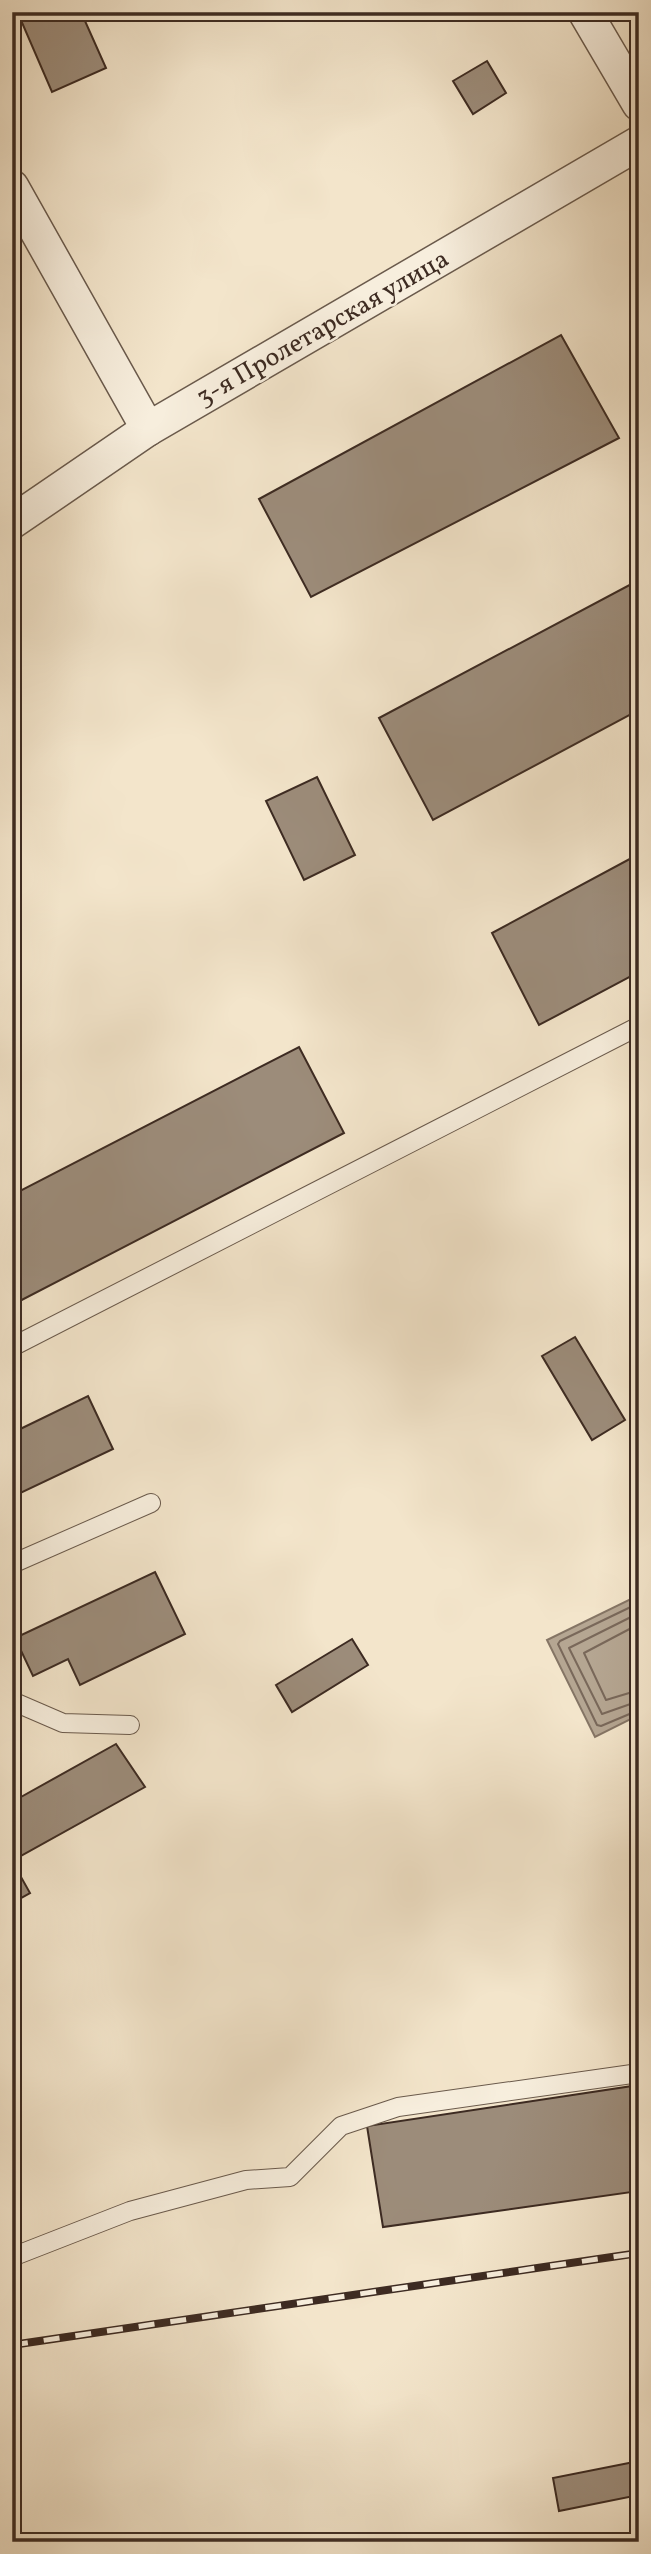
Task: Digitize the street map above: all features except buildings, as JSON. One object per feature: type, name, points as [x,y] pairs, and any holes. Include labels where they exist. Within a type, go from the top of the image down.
[{"type":"street","points":[[584,12],[639,104]]},
{"type":"street","name":"3-я Пролетарская улица","points":[[12,522],[148,429],[639,143]]},
{"type":"street","points":[[12,187],[148,429]]},
{"type":"lane","points":[[12,1347],[639,1026]]},
{"type":"lane","points":[[12,1564],[151,1503]]},
{"type":"lane","points":[[12,1700],[64,1723],[130,1725]]},
{"type":"lane","points":[[12,2257],[130,2211],[246,2180],[290,2177],[341,2126],[398,2107],[639,2073]]},
{"type":"water","points":[[639,1595],[639,1715],[595,1737],[547,1640]]},
{"type":"railway","points":[[12,2345],[639,2253]]}]
